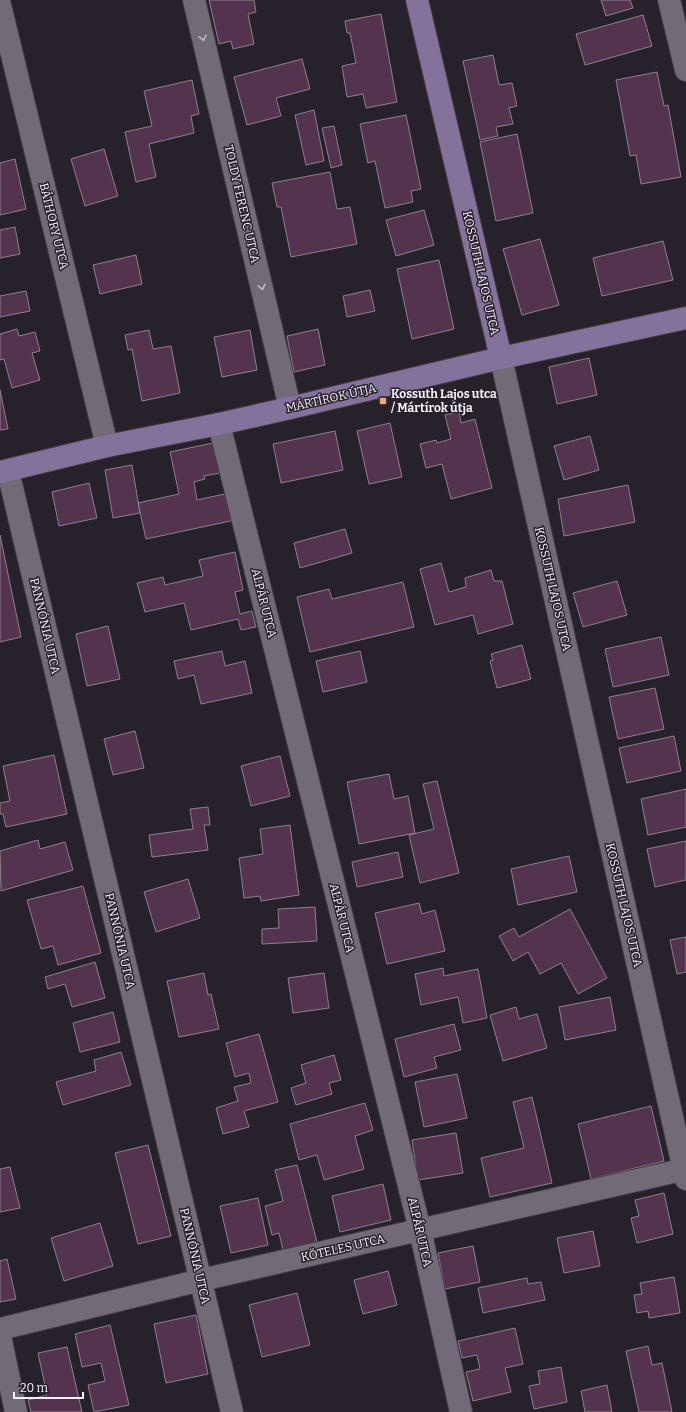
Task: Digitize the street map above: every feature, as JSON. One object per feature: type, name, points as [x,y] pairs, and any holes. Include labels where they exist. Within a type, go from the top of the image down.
[{"type":"street","name":"TOLDY FERENC UTCA","points":[[194,0],[290,408]]},
{"type":"street","name":"KOSSUTH LAJOS UTCA","points":[[417,0],[501,358],[685,1172]]},
{"type":"street","points":[[669,0],[686,70]]},
{"type":"street","name":"BÁTHORY UTCA","points":[[0,5],[107,446]]},
{"type":"street","name":"MÁRTÍROK ÚTJA","points":[[4,471],[107,446],[219,424],[501,358],[686,318]]},
{"type":"street","name":"ALPÁR UTCA","points":[[219,424],[420,1230],[461,1412]]},
{"type":"street","name":"PANNÓNIA UTCA","points":[[4,471],[232,1412]]},
{"type":"street","name":"KÖTELES UTCA","points":[[0,1329],[201,1280],[685,1172]]},
{"type":"street","points":[[0,1336],[16,1412]]},
{"type":"building","points":[[209,0],[254,0],[256,12],[248,14],[254,44],[233,49],[231,41],[219,44]]},
{"type":"building","points":[[601,0],[630,0],[633,8],[606,16]]},
{"type":"building","points":[[381,14],[397,102],[366,108],[363,94],[347,97],[342,66],[356,63],[350,33],[347,33],[345,21]]},
{"type":"building","points":[[643,15],[652,46],[585,65],[576,34]]},
{"type":"building","points":[[493,55],[499,85],[512,83],[517,106],[509,108],[513,124],[496,127],[498,136],[480,140],[463,61]]},
{"type":"building","points":[[302,59],[310,89],[276,98],[281,116],[247,125],[234,77]]},
{"type":"building","points":[[657,72],[664,106],[668,105],[681,177],[641,184],[636,155],[630,156],[616,80]]},
{"type":"building","points":[[192,80],[199,114],[191,116],[194,133],[149,144],[156,177],[136,182],[125,132],[152,126],[144,91]]},
{"type":"building","points":[[314,110],[324,161],[306,165],[295,115]]},
{"type":"building","points":[[406,115],[421,189],[411,191],[413,202],[385,208],[375,161],[368,163],[360,124]]},
{"type":"building","points":[[334,126],[342,165],[331,168],[322,128]]},
{"type":"building","points":[[517,134],[533,213],[496,221],[480,142]]},
{"type":"building","points":[[104,149],[118,196],[85,206],[71,159]]},
{"type":"building","points":[[15,159],[26,209],[0,215],[0,163]]},
{"type":"building","points":[[330,172],[337,209],[350,207],[357,244],[291,257],[281,207],[277,207],[272,183]]},
{"type":"building","points":[[424,210],[434,245],[396,256],[386,220]]},
{"type":"building","points":[[15,227],[20,254],[0,258],[0,230]]},
{"type":"building","points":[[540,239],[559,305],[522,315],[503,249]]},
{"type":"building","points":[[663,241],[673,280],[602,296],[593,258]]},
{"type":"building","points":[[136,255],[142,284],[100,294],[93,265]]},
{"type":"building","points":[[439,260],[454,329],[412,339],[397,269]]},
{"type":"building","points":[[370,290],[375,311],[347,317],[343,296]]},
{"type":"building","points":[[26,291],[30,311],[0,317],[0,296]]},
{"type":"building","points":[[17,329],[19,336],[35,332],[40,351],[32,353],[40,380],[12,388],[4,359],[0,360],[0,334]]},
{"type":"building","points":[[318,329],[325,365],[294,372],[287,336]]},
{"type":"building","points":[[149,330],[153,349],[171,346],[180,393],[142,401],[132,349],[128,350],[125,335]]},
{"type":"building","points":[[250,330],[257,370],[222,377],[214,337]]},
{"type":"building","points":[[589,358],[597,395],[557,404],[549,367]]},
{"type":"building","points":[[0,390],[8,429],[0,430]]},
{"type":"building","points":[[459,412],[461,423],[475,419],[492,488],[451,499],[442,464],[426,468],[420,444],[436,440],[437,443],[451,439],[445,415]]},
{"type":"building","points":[[390,423],[402,477],[369,484],[357,431]]},
{"type":"building","points":[[335,431],[343,470],[281,483],[273,444]]},
{"type":"building","points":[[590,436],[599,470],[564,480],[554,446]]},
{"type":"building","points":[[218,442],[225,472],[204,476],[205,479],[194,482],[197,500],[229,493],[235,520],[146,539],[138,503],[179,494],[170,452]]},
{"type":"building","points":[[132,465],[140,513],[113,518],[105,470]]},
{"type":"building","points":[[89,483],[97,518],[59,526],[52,492]]},
{"type":"building","points":[[628,485],[635,522],[564,536],[558,499]]},
{"type":"building","points":[[345,529],[352,553],[300,568],[294,543]]},
{"type":"building","points":[[0,535],[21,637],[0,642]]},
{"type":"building","points":[[235,552],[243,590],[235,592],[240,614],[252,611],[256,627],[241,630],[238,619],[191,630],[184,603],[145,612],[137,583],[163,577],[165,585],[203,576],[199,560]]},
{"type":"building","points":[[441,563],[449,592],[466,587],[465,578],[491,570],[494,581],[502,581],[513,624],[478,634],[473,615],[435,625],[420,569]]},
{"type":"building","points":[[617,581],[627,615],[583,627],[573,593]]},
{"type":"building","points":[[403,582],[414,627],[310,652],[297,597],[329,589],[332,599]]},
{"type":"building","points":[[108,626],[120,679],[87,686],[76,634]]},
{"type":"building","points":[[661,637],[669,675],[613,687],[605,649]]},
{"type":"building","points":[[522,645],[531,679],[497,688],[490,661],[493,660],[491,654]]},
{"type":"building","points":[[222,651],[225,666],[245,661],[252,693],[201,704],[194,675],[178,679],[174,661]]},
{"type":"building","points":[[360,651],[367,682],[323,692],[316,661]]},
{"type":"building","points":[[655,688],[664,729],[618,739],[609,697]]},
{"type":"building","points":[[135,731],[144,768],[113,775],[104,739]]},
{"type":"building","points":[[674,736],[681,771],[627,783],[619,748]]},
{"type":"building","points":[[54,755],[67,814],[6,827],[3,814],[0,814],[0,803],[10,801],[3,766]]},
{"type":"building","points":[[280,756],[290,796],[251,806],[241,766]]},
{"type":"building","points":[[389,774],[394,799],[408,796],[415,833],[359,844],[347,782]]},
{"type":"building","points":[[437,781],[459,873],[420,883],[409,835],[434,829],[423,784]]},
{"type":"building","points":[[686,789],[686,827],[648,835],[641,799]]},
{"type":"building","points":[[208,807],[210,825],[204,825],[208,850],[152,857],[149,835],[193,829],[190,809]]},
{"type":"building","points":[[290,825],[299,895],[261,901],[260,896],[244,898],[239,858],[263,854],[260,829]]},
{"type":"building","points":[[38,840],[40,849],[65,842],[73,870],[1,891],[0,851]]},
{"type":"building","points":[[686,841],[686,880],[655,887],[647,849]]},
{"type":"building","points":[[398,852],[403,877],[357,887],[352,862]]},
{"type":"building","points":[[569,856],[577,892],[518,905],[511,869]]},
{"type":"building","points":[[188,879],[200,918],[156,932],[144,892]]},
{"type":"building","points":[[83,886],[101,953],[58,965],[53,946],[41,949],[27,900]]},
{"type":"building","points":[[419,903],[422,914],[435,910],[445,951],[387,964],[375,913]]},
{"type":"building","points":[[315,907],[317,941],[262,944],[262,929],[279,928],[278,909]]},
{"type":"building","points":[[570,909],[607,978],[578,994],[561,963],[540,974],[528,952],[513,961],[499,936],[514,928],[519,937]]},
{"type":"building","points":[[686,937],[686,972],[677,974],[670,940]]},
{"type":"building","points":[[95,962],[105,998],[72,1007],[65,984],[48,989],[45,977]]},
{"type":"building","points":[[443,968],[444,976],[478,969],[487,1018],[463,1023],[458,997],[421,1005],[415,974]]},
{"type":"building","points":[[204,973],[208,995],[211,994],[219,1029],[179,1037],[167,981]]},
{"type":"building","points":[[324,973],[329,1008],[293,1013],[288,978]]},
{"type":"building","points":[[610,997],[616,1030],[565,1040],[559,1007]]},
{"type":"building","points":[[516,1007],[519,1019],[537,1014],[547,1048],[503,1061],[490,1015]]},
{"type":"building","points":[[113,1012],[120,1042],[80,1052],[73,1023]]},
{"type":"building","points":[[454,1024],[461,1050],[434,1057],[437,1068],[404,1077],[395,1039]]},
{"type":"building","points":[[259,1034],[278,1102],[244,1111],[249,1127],[223,1134],[216,1108],[238,1101],[234,1087],[251,1083],[249,1073],[235,1077],[226,1043]]},
{"type":"building","points":[[121,1052],[131,1085],[63,1105],[56,1082],[96,1071],[94,1060]]},
{"type":"building","points":[[334,1055],[341,1080],[329,1083],[332,1094],[296,1105],[291,1088],[306,1083],[301,1065]]},
{"type":"building","points":[[457,1074],[467,1118],[424,1127],[415,1082]]},
{"type":"building","points":[[532,1097],[552,1183],[490,1197],[481,1158],[524,1148],[513,1102]]},
{"type":"building","points":[[365,1103],[373,1130],[355,1136],[364,1169],[324,1180],[317,1155],[299,1160],[290,1124]]},
{"type":"building","points":[[651,1106],[664,1161],[591,1179],[578,1124]]},
{"type":"building","points":[[456,1133],[463,1173],[418,1180],[412,1140]]},
{"type":"building","points":[[148,1145],[171,1236],[138,1244],[115,1153]]},
{"type":"building","points":[[297,1165],[317,1242],[283,1250],[279,1233],[272,1235],[265,1206],[283,1201],[275,1170]]},
{"type":"building","points":[[10,1167],[20,1208],[0,1212],[0,1169]]},
{"type":"building","points":[[383,1184],[391,1220],[340,1232],[332,1196]]},
{"type":"building","points":[[664,1193],[673,1234],[637,1243],[631,1218],[639,1216],[635,1200]]},
{"type":"building","points":[[258,1198],[268,1245],[231,1253],[220,1206]]},
{"type":"building","points":[[100,1223],[113,1266],[64,1281],[51,1238]]},
{"type":"building","points":[[593,1231],[600,1266],[564,1273],[557,1238]]},
{"type":"building","points":[[473,1246],[480,1282],[445,1289],[438,1253]]},
{"type":"building","points":[[7,1259],[16,1299],[0,1302],[0,1261]]},
{"type":"building","points":[[388,1271],[397,1305],[363,1314],[354,1280]]},
{"type":"building","points":[[674,1277],[680,1313],[649,1318],[648,1311],[637,1313],[634,1295],[642,1294],[640,1283]]},
{"type":"building","points":[[527,1278],[528,1284],[541,1282],[545,1300],[483,1313],[478,1288]]},
{"type":"building","points":[[297,1293],[310,1345],[262,1357],[249,1305]]},
{"type":"building","points":[[196,1315],[208,1374],[166,1383],[154,1324]]},
{"type":"building","points":[[110,1325],[129,1405],[94,1412],[88,1385],[105,1381],[101,1363],[82,1367],[75,1334]]},
{"type":"building","points":[[515,1328],[523,1364],[505,1368],[511,1392],[473,1401],[466,1372],[480,1369],[477,1355],[462,1358],[458,1341]]},
{"type":"building","points":[[648,1346],[652,1365],[662,1363],[672,1412],[639,1412],[626,1351]]},
{"type":"building","points":[[67,1347],[82,1412],[31,1412],[28,1400],[47,1395],[38,1353]]},
{"type":"building","points":[[561,1367],[567,1402],[534,1409],[529,1386],[540,1384],[538,1371]]},
{"type":"building","points":[[607,1385],[612,1412],[585,1412],[581,1391]]},
{"type":"place","name":"Kossuth Lajos utca / Mártírok útja","points":[[383,401]]}]
